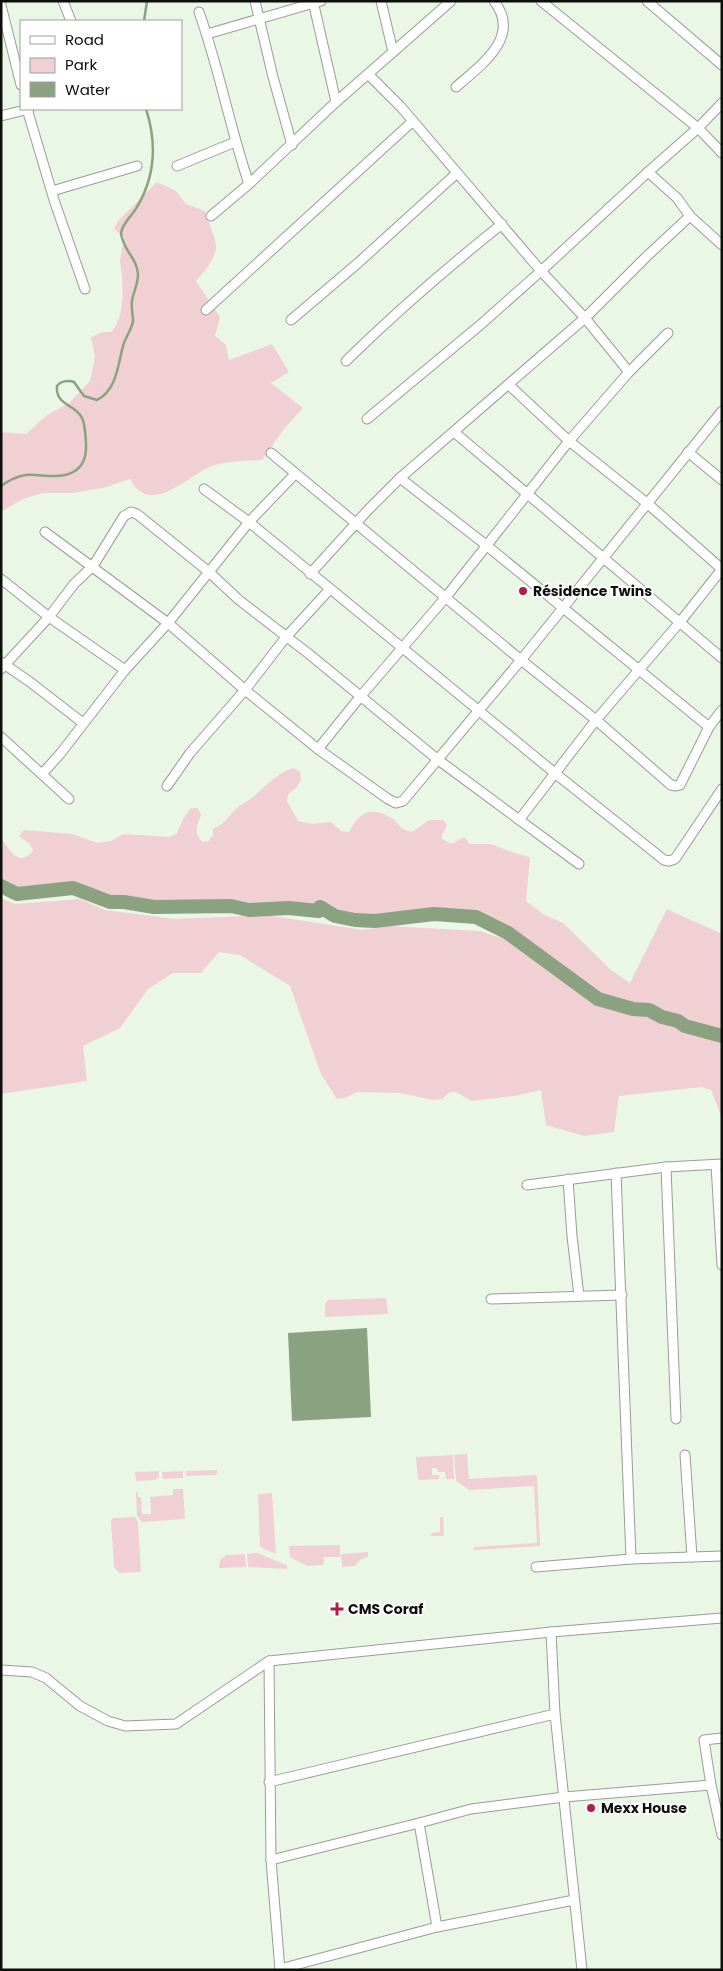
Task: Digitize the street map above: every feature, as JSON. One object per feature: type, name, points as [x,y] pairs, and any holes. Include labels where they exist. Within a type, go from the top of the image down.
[{"type":"street","points":[[63,1],[71,20]]},
{"type":"street","points":[[255,1],[292,145]]},
{"type":"street","points":[[381,1],[393,52]]},
{"type":"street","points":[[438,1],[441,11]]},
{"type":"street","points":[[211,216],[249,184],[336,102],[451,1]]},
{"type":"street","points":[[456,87],[498,48],[502,26],[502,12],[494,1]]},
{"type":"street","points":[[541,1],[698,128],[722,153]]},
{"type":"street","points":[[647,1],[722,65]]},
{"type":"street","points":[[207,34],[316,2],[336,102]]},
{"type":"street","points":[[1,5],[20,81]]},
{"type":"street","points":[[199,12],[207,34],[235,142],[249,184]]},
{"type":"street","points":[[369,75],[414,121],[541,271],[585,318],[629,372]]},
{"type":"street","points":[[367,419],[479,326],[541,271],[698,128],[722,103]]},
{"type":"street","points":[[1,116],[24,110]]},
{"type":"street","points":[[28,110],[52,191],[85,289]]},
{"type":"street","points":[[206,310],[414,121]]},
{"type":"street","points":[[177,166],[235,142]]},
{"type":"street","points":[[52,191],[137,166]]},
{"type":"street","points":[[648,172],[677,198],[690,216],[722,245]]},
{"type":"street","points":[[291,320],[358,263],[457,173]]},
{"type":"street","points":[[310,574],[355,523],[400,478],[585,318],[644,258],[690,216]]},
{"type":"street","points":[[346,361],[382,325],[439,274],[502,224]]},
{"type":"street","points":[[318,749],[446,597],[569,441],[629,372],[668,333]]},
{"type":"street","points":[[509,385],[569,441],[648,504],[722,569],[680,622],[596,720],[519,820]]},
{"type":"street","points":[[45,532],[168,623],[245,690],[318,749],[396,803],[404,801],[521,660],[722,411]]},
{"type":"street","points":[[454,432],[722,658]]},
{"type":"street","points":[[688,452],[722,480]]},
{"type":"street","points":[[271,453],[294,474],[596,720],[671,785],[680,785],[708,727],[722,710]]},
{"type":"street","points":[[42,774],[60,754],[125,670],[168,623],[249,522],[294,474]]},
{"type":"street","points":[[400,478],[486,545],[708,727]]},
{"type":"street","points":[[204,489],[249,522],[310,574],[330,588],[556,774],[664,860],[675,859],[722,789]]},
{"type":"street","points":[[83,723],[3,665],[49,617],[74,584],[93,566],[124,516],[131,512],[137,514],[209,572],[239,600],[437,759],[579,864]]},
{"type":"street","points":[[1,579],[49,617],[125,670]]},
{"type":"street","points":[[167,786],[190,753],[245,690],[286,637],[330,588]]},
{"type":"street","points":[[1,737],[69,799]]},
{"type":"street","points":[[527,1185],[666,1167],[719,1164],[722,1265]]},
{"type":"street","points":[[666,1167],[676,1419]]},
{"type":"street","points":[[616,1173],[622,1294],[630,1559]]},
{"type":"street","points":[[568,1179],[579,1296]]},
{"type":"street","points":[[491,1299],[622,1294]]},
{"type":"street","points":[[685,1455],[692,1557]]},
{"type":"street","points":[[536,1567],[630,1559],[722,1556]]},
{"type":"street","points":[[1,1670],[32,1672],[46,1678],[93,1715],[125,1726],[176,1724],[269,1661],[551,1632],[722,1618]]},
{"type":"street","points":[[551,1632],[555,1714],[582,1970]]},
{"type":"street","points":[[269,1661],[271,1860],[280,1969],[437,1927],[574,1900]]},
{"type":"street","points":[[269,1782],[555,1714]]},
{"type":"street","points":[[722,1738],[704,1740],[722,1835]]},
{"type":"street","points":[[271,1860],[419,1824],[471,1808],[564,1797],[711,1785]]},
{"type":"street","points":[[419,1824],[437,1927]]},
{"type":"green space","points":[[157,182],[176,191],[186,204],[205,211],[216,248],[211,261],[196,281],[220,317],[215,336],[226,345],[229,360],[272,344],[289,372],[271,383],[303,408],[284,429],[262,460],[217,464],[170,490],[158,494],[148,495],[138,490],[130,479],[103,488],[72,493],[43,493],[23,499],[1,512],[1,432],[26,434],[47,415],[69,403],[90,381],[95,357],[91,337],[103,332],[111,332],[118,321],[122,306],[120,260],[124,237],[114,229],[118,221]]},
{"type":"green space","points":[[294,768],[300,772],[301,780],[297,787],[288,794],[287,801],[298,821],[312,824],[331,822],[341,831],[349,832],[357,819],[362,815],[372,812],[393,819],[403,829],[412,832],[429,820],[443,820],[447,825],[441,838],[451,844],[464,837],[470,844],[491,844],[530,857],[526,901],[543,914],[563,923],[612,971],[630,983],[667,909],[722,934],[722,1034],[650,1008],[599,995],[579,983],[532,944],[508,927],[487,917],[470,913],[434,910],[370,917],[342,911],[322,903],[311,908],[290,904],[247,906],[231,902],[201,903],[194,901],[168,904],[113,897],[76,885],[27,889],[14,887],[1,881],[1,838],[11,852],[19,858],[23,858],[33,851],[30,844],[19,836],[24,830],[72,834],[97,843],[111,841],[123,834],[170,837],[177,833],[183,819],[191,808],[198,808],[201,815],[197,826],[198,836],[203,842],[209,841],[213,835],[213,829],[224,822],[275,777]]},
{"type":"green space","points":[[1,898],[15,904],[80,899],[105,910],[175,919],[266,915],[363,930],[390,926],[480,931],[507,940],[591,998],[722,1040],[722,1118],[711,1090],[702,1087],[619,1096],[614,1132],[584,1136],[546,1125],[541,1090],[514,1096],[471,1101],[456,1092],[450,1092],[442,1099],[433,1100],[400,1093],[357,1092],[345,1098],[337,1099],[321,1074],[290,986],[240,955],[219,952],[201,973],[173,973],[148,989],[120,1028],[83,1046],[87,1081],[1,1094]]},
{"type":"green space","points":[[386,1298],[388,1314],[325,1317],[325,1304],[328,1300]]},
{"type":"green space","points":[[467,1454],[469,1479],[537,1475],[540,1546],[474,1550],[474,1547],[537,1543],[534,1486],[469,1490],[456,1481],[454,1455]]},
{"type":"green space","points":[[453,1455],[454,1479],[446,1479],[445,1472],[438,1472],[437,1468],[432,1468],[432,1475],[439,1475],[439,1479],[418,1480],[416,1457]]},
{"type":"green space","points":[[217,1470],[217,1475],[186,1476],[186,1471]]},
{"type":"green space","points":[[159,1471],[159,1477],[155,1480],[136,1481],[135,1472]]},
{"type":"green space","points":[[183,1471],[183,1478],[163,1479],[162,1472]]},
{"type":"green space","points":[[173,1489],[183,1489],[185,1519],[142,1522],[137,1516],[136,1492],[138,1492],[138,1497],[141,1497],[142,1514],[151,1514],[150,1497],[173,1495]]},
{"type":"green space","points":[[272,1493],[276,1554],[260,1546],[258,1494]]},
{"type":"green space","points":[[135,1517],[138,1522],[141,1572],[119,1573],[114,1567],[111,1521],[113,1518]]},
{"type":"green space","points":[[440,1517],[443,1517],[444,1536],[431,1536],[431,1533],[440,1532]]},
{"type":"green space","points":[[340,1545],[340,1557],[324,1557],[323,1565],[308,1566],[290,1557],[289,1546]]},
{"type":"green space","points":[[368,1552],[368,1557],[360,1560],[355,1566],[342,1567],[341,1554]]},
{"type":"green space","points":[[257,1553],[287,1565],[287,1569],[248,1567],[247,1554]]},
{"type":"green space","points":[[245,1554],[246,1567],[219,1568],[220,1560],[226,1555]]},
{"type":"water","points":[[367,1328],[371,1417],[292,1421],[288,1333]]},
{"type":"waterway","points":[[144,20],[147,1]]},
{"type":"waterway","points":[[1,486],[23,476],[65,475],[73,472],[83,462],[86,440],[82,417],[60,398],[57,393],[57,386],[62,382],[72,381],[84,396],[97,400],[109,390],[116,376],[124,343],[133,321],[132,304],[138,278],[137,269],[124,244],[121,233],[143,195],[148,183],[153,159],[152,134],[146,110]]},
{"type":"waterway","points":[[1,886],[17,894],[73,888],[110,902],[124,902],[154,907],[231,906],[249,910],[289,908],[318,911],[320,907],[335,916],[375,921],[434,914],[476,917],[508,933],[598,999],[633,1009],[649,1010],[662,1017],[678,1021],[685,1026],[722,1036]]},
{"type":"place","name":"Résidence Twins","points":[[523,591]]},
{"type":"place","name":"CMS Coraf","points":[[337,1609]]},
{"type":"place","name":"Mexx House","points":[[591,1808]]}]
